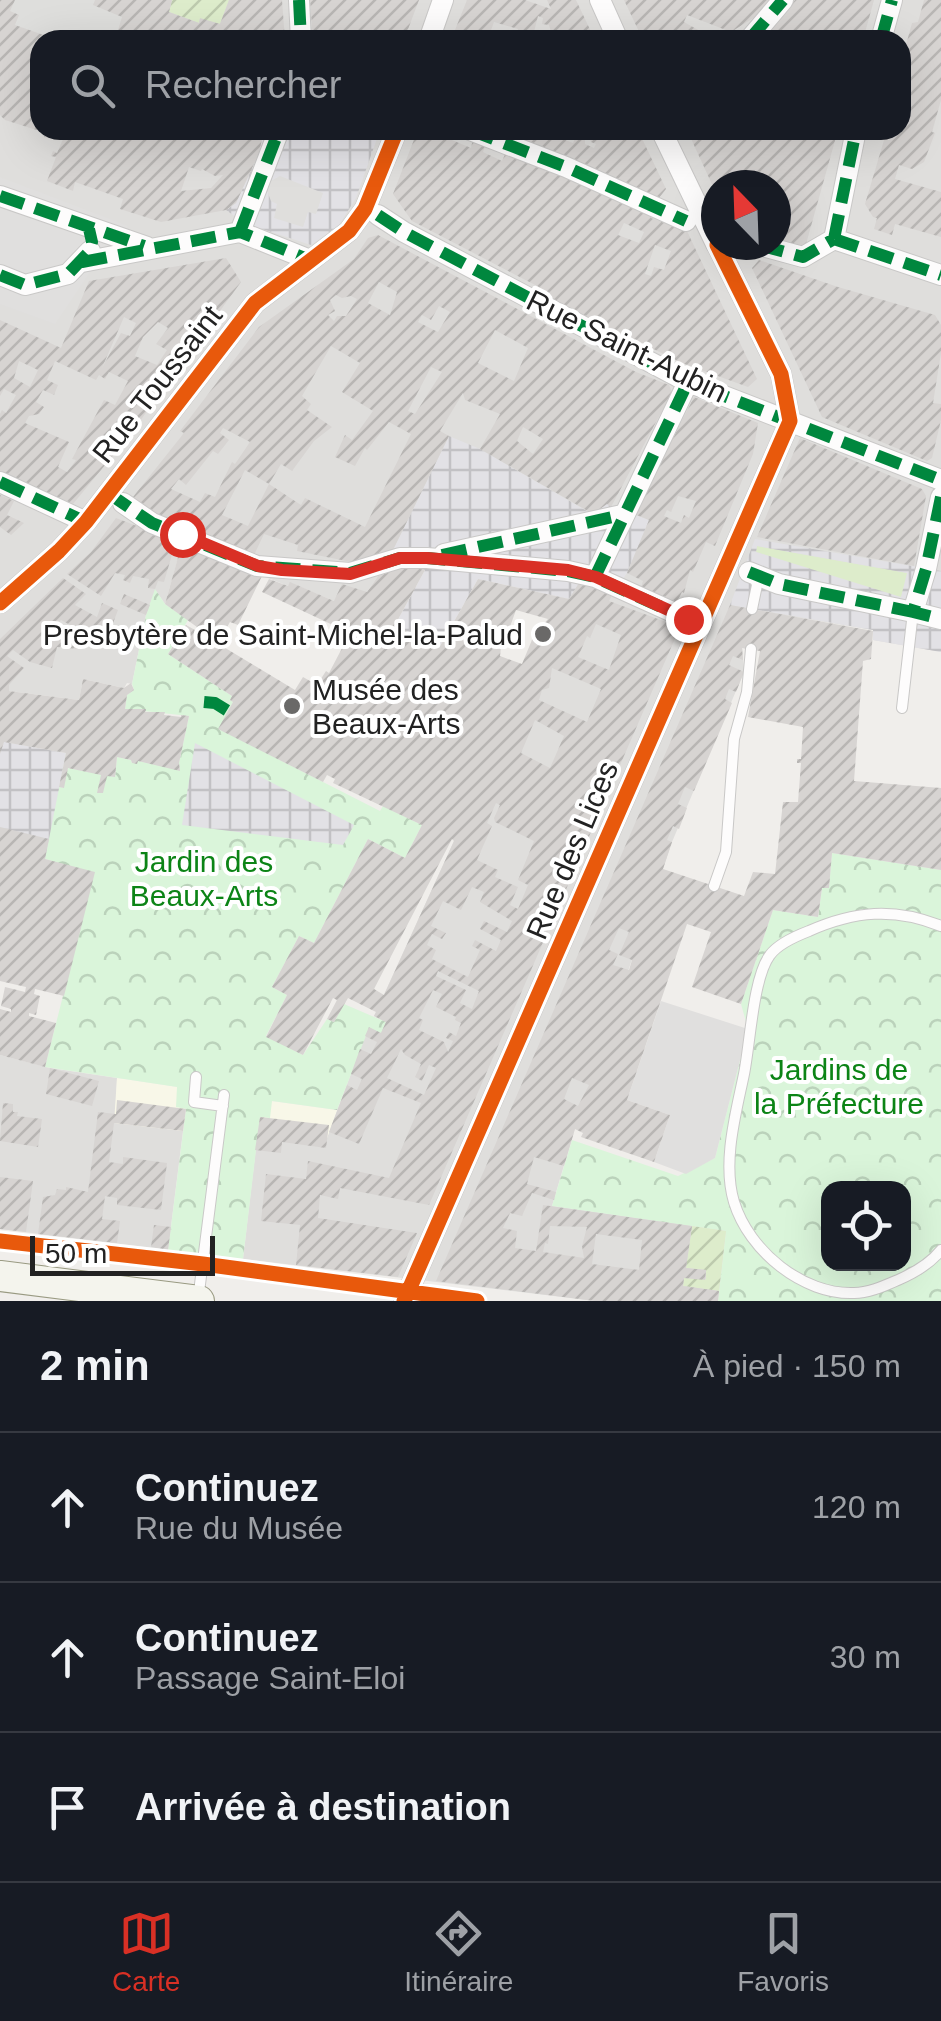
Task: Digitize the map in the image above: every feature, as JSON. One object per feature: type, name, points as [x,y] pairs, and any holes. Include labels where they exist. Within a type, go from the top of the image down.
[{"type":"main road","points":[[0,1276],[199,1301]]},
{"type":"street","points":[[299,0],[300,30]]},
{"type":"street","points":[[432,30],[443,0]]},
{"type":"street","points":[[600,0],[614,30]]},
{"type":"street","points":[[758,30],[783,0]]},
{"type":"street","points":[[883,30],[892,0]]},
{"type":"street","points":[[240,232],[275,140]]},
{"type":"street","points":[[372,212],[393,140]]},
{"type":"street","points":[[496,140],[686,221]]},
{"type":"street","points":[[667,140],[701,212]]},
{"type":"street","points":[[834,240],[854,140]]},
{"type":"street","points":[[0,196],[149,247]]},
{"type":"street","name":"Rue Toussaint","points":[[0,603],[86,522],[255,304],[372,212]]},
{"type":"street","name":"Rue Saint-Aubin","points":[[372,212],[688,382],[941,480]]},
{"type":"street","points":[[0,275],[25,285],[68,274],[82,262],[92,242],[88,229]]},
{"type":"street","points":[[82,262],[240,232],[310,260]]},
{"type":"street","points":[[791,254],[803,257],[834,240],[941,275]]},
{"type":"street","points":[[724,260],[781,374],[790,421]]},
{"type":"street","points":[[596,577],[688,382]]},
{"type":"street","name":"Rue des Lices","points":[[404,1301],[790,421]]},
{"type":"street","points":[[0,482],[86,522]]},
{"type":"street","points":[[913,612],[941,497]]},
{"type":"street","points":[[123,503],[152,522],[258,566],[350,574],[400,558],[427,558],[568,570],[596,577],[688,619]]},
{"type":"street","points":[[427,558],[622,515]]},
{"type":"street","points":[[748,572],[778,584],[941,620]]},
{"type":"lane","points":[[725,566],[748,572],[757,581],[752,609]]},
{"type":"lane","points":[[902,708],[913,612]]},
{"type":"lane","points":[[714,886],[726,852],[734,739],[747,692],[751,649]]},
{"type":"lane","points":[[941,926],[918,916],[845,916],[796,936],[772,953],[762,975],[743,1063],[731,1152],[734,1201],[744,1225],[779,1266],[828,1296],[880,1288],[914,1273],[941,1250]]},
{"type":"lane","points":[[196,1076],[194,1102],[223,1100],[199,1301]]},
{"type":"shaded area","points":[[0,0],[941,0],[941,652],[873,640],[873,630],[748,609],[742,645],[744,672],[672,842],[552,1206],[726,1231],[718,1301],[595,1301],[243,1259],[257,1139],[327,1138],[369,1027],[386,1023],[374,1016],[568,599],[407,566],[378,576],[367,592],[334,601],[182,544],[165,604],[156,591],[146,615],[132,684],[127,683],[124,688],[83,679],[79,700],[9,691],[9,685],[0,683]]},
{"type":"shaded area","points":[[15,0],[242,0],[232,30],[167,30],[123,17],[118,30],[30,31],[15,25],[19,15],[10,11]]},
{"type":"shaded area","points":[[262,140],[376,140],[356,198],[339,225],[311,245],[244,223],[226,210],[236,203]],"holes":[[[280,176],[323,193],[316,214],[308,212],[303,227],[274,218],[277,204],[271,201],[266,188],[269,182]]]},
{"type":"shaded area","points":[[0,177],[128,226],[92,269],[55,324],[0,304]]},
{"type":"shaded area","points":[[449,436],[480,449],[592,514],[607,504],[649,520],[627,573],[613,593],[582,579],[569,599],[478,579],[439,648],[395,625],[425,570],[407,566],[393,550]]},
{"type":"shaded area","points":[[755,539],[941,571],[941,652],[873,640],[873,630],[730,605]],"holes":[[[757,546],[907,573],[901,597],[756,552]]]},
{"type":"shaded area","points":[[0,741],[66,753],[45,859],[0,846]]},
{"type":"shaded area","points":[[195,743],[354,825],[343,845],[182,825]]},
{"type":"shaded area","points":[[661,1001],[748,1029],[715,1158],[686,1174],[654,1162],[670,1115],[627,1100]]},
{"type":"shaded area","points":[[0,1055],[50,1068],[117,1078],[115,1123],[183,1131],[168,1250],[0,1229]]},
{"type":"shaded area","points":[[117,1078],[178,1087],[186,1109],[183,1131],[114,1123]]},
{"type":"shaded area","points":[[271,1101],[337,1110],[327,1138],[257,1139],[260,1117]]},
{"type":"green space","points":[[172,0],[229,0],[220,24],[200,19],[199,23],[169,12]]},
{"type":"green space","points":[[757,546],[908,573],[901,598],[756,552]]},
{"type":"green space","name":"Jardin des Beaux-Arts","points":[[155,589],[165,604],[188,620],[168,654],[232,696],[233,702],[219,729],[380,811],[383,806],[422,825],[405,858],[368,839],[314,943],[299,936],[272,987],[287,995],[266,1036],[303,1055],[327,1019],[334,1022],[344,1004],[386,1022],[381,1033],[369,1028],[337,1110],[272,1101],[270,1118],[260,1117],[243,1259],[168,1250],[186,1109],[176,1107],[177,1087],[45,1067],[94,873],[45,859],[0,758],[66,753],[59,786],[63,788],[68,768],[115,777],[117,757],[180,770],[189,716],[125,709],[127,695],[134,690],[146,615]]},
{"type":"green space","name":"Jardins de la Préfecture","points":[[832,853],[941,870],[941,1301],[718,1301],[726,1231],[552,1206],[572,1140],[678,1176],[715,1158],[748,1029],[741,1004],[773,910],[818,917],[822,888],[829,887]]},
{"type":"green space","points":[[692,1226],[726,1231],[719,1291],[683,1286],[684,1278],[706,1279],[706,1270],[686,1268]]},
{"type":"building","points":[[0,0],[15,0],[10,11],[19,15],[15,25],[30,30],[30,128],[0,115]]},
{"type":"building","points":[[95,0],[172,0],[169,12],[199,23],[200,18],[220,24],[229,0],[282,0],[284,30],[118,30],[122,17],[93,5]]},
{"type":"building","points":[[310,0],[419,0],[408,30],[312,30]]},
{"type":"building","points":[[467,0],[525,0],[551,9],[547,0],[576,0],[590,30],[550,30],[538,16],[534,30],[518,30],[494,22],[491,30],[455,30]]},
{"type":"building","points":[[624,0],[771,0],[758,15],[734,30],[687,15],[684,22],[698,30],[638,30]]},
{"type":"building","points":[[795,0],[874,0],[866,30],[771,29]]},
{"type":"building","points":[[924,0],[941,0],[941,100],[924,162],[912,169],[899,165],[895,179],[941,192],[941,237],[895,224],[892,235],[874,229],[877,218],[865,204],[884,140],[911,140],[910,30],[912,23],[918,22]]},
{"type":"building","points":[[63,140],[262,140],[236,203],[226,210],[161,222],[120,209],[123,199],[75,182],[73,191],[47,181],[56,157],[51,156],[53,151],[57,153]],"holes":[[[189,167],[215,176],[223,175],[211,188],[181,191]]]},
{"type":"building","points":[[414,140],[452,140],[471,148],[473,140],[478,140],[486,143],[483,152],[502,161],[507,150],[687,231],[757,379],[748,387],[682,363],[537,292],[539,287],[412,221],[393,194]],"holes":[[[624,223],[644,232],[639,243],[618,235]],[[655,245],[671,251],[664,270],[654,267],[651,276],[645,274]]]},
{"type":"building","points":[[512,140],[585,140],[594,148],[596,144],[590,140],[643,140],[666,189],[659,198]]},
{"type":"building","points":[[692,140],[835,140],[806,244],[791,243],[791,170],[705,170]]},
{"type":"building","points":[[378,235],[636,372],[669,385],[672,392],[611,507],[607,504],[593,514],[480,449],[500,414],[465,400],[463,393],[440,431],[449,436],[393,550],[356,563],[297,551],[298,545],[264,534],[254,555],[155,516],[133,497],[259,327],[354,259],[368,238]],"holes":[[[379,282],[397,292],[390,315],[368,303]],[[336,295],[357,299],[346,316],[337,316],[334,321],[328,315],[335,311],[330,300]],[[439,306],[450,312],[438,332],[418,322],[422,315],[431,320]],[[495,330],[528,348],[514,381],[478,363]],[[331,346],[360,363],[342,392],[373,411],[352,440],[345,435],[335,457],[355,466],[365,448],[389,422],[411,434],[365,527],[305,498],[301,505],[269,484],[281,464],[292,471],[314,441],[332,427],[307,410],[311,404],[302,396]],[[431,367],[442,372],[415,414],[408,411]],[[523,427],[543,439],[533,454],[517,441]],[[223,428],[250,442],[235,464],[232,462],[215,497],[205,493],[200,502],[171,489],[179,479],[186,485],[213,451],[218,454],[229,440],[220,433]],[[245,470],[269,484],[248,526],[222,515]]]},
{"type":"building","points":[[226,258],[241,282],[129,436],[73,504],[0,471],[0,414],[2,410],[6,413],[16,395],[4,389],[0,396],[0,320],[61,348],[89,281]],"holes":[[[124,317],[136,323],[130,336],[121,333],[102,368]],[[158,322],[168,328],[156,344],[167,350],[157,365],[135,356],[143,337]],[[19,361],[38,370],[30,387],[14,378]],[[55,361],[96,380],[99,375],[105,379],[109,372],[128,381],[115,405],[104,400],[67,472],[58,467],[69,442],[25,423],[44,407],[36,402],[43,390],[54,395],[58,385],[47,380]]]},
{"type":"building","points":[[759,260],[935,315],[941,325],[941,353],[933,403],[941,404],[941,420],[932,458],[927,461],[822,417],[752,268]]},
{"type":"building","points":[[694,397],[758,423],[753,454],[715,546],[706,542],[677,602],[641,587],[643,581],[627,573],[649,520],[634,514]],"holes":[[[678,496],[696,501],[689,518],[684,515],[681,523],[664,516],[667,510],[671,512]]]},
{"type":"building","points":[[800,438],[922,489],[926,496],[914,566],[757,537]]},
{"type":"building","points":[[0,495],[14,501],[7,515],[24,523],[11,535],[0,527]]},
{"type":"building","points":[[116,518],[176,541],[164,582],[158,581],[155,589],[148,588],[149,579],[133,576],[130,583],[123,580],[125,575],[115,573],[101,596],[67,574],[91,552]]},
{"type":"building","points":[[182,543],[262,576],[238,625],[230,622],[217,643],[295,690],[303,677],[317,685],[326,671],[329,673],[350,633],[262,592],[269,579],[288,586],[290,582],[334,601],[342,584],[367,592],[378,576],[407,566],[425,570],[395,625],[439,648],[478,579],[569,599],[582,578],[613,593],[609,601],[680,627],[429,1205],[340,1188],[338,1199],[320,1195],[318,1218],[417,1233],[398,1277],[296,1265],[300,1225],[261,1221],[266,1174],[306,1179],[308,1161],[389,1178],[421,1103],[383,1088],[359,1144],[329,1132],[347,1085],[357,1090],[362,1079],[351,1074],[360,1049],[371,1054],[377,1042],[365,1036],[369,1027],[381,1033],[386,1022],[374,1016],[376,1012],[348,998],[334,1022],[327,1019],[337,1000],[333,998],[303,1055],[266,1037],[287,995],[272,987],[299,936],[314,943],[368,839],[405,858],[422,825],[333,783],[335,779],[327,775],[323,782],[218,729],[233,702],[232,696],[168,654],[186,625],[195,630],[197,627],[165,604]],"holes":[[[516,610],[548,619],[534,635],[522,664],[500,656],[501,647],[495,645],[500,632],[507,635]],[[596,624],[621,635],[609,670],[578,657],[587,636],[590,638]],[[552,668],[601,689],[587,722],[539,700],[542,690],[549,688]],[[535,720],[564,736],[550,768],[521,753]],[[496,803],[500,805],[495,822],[534,841],[518,880],[528,885],[518,909],[510,905],[518,887],[495,877],[498,870],[477,860],[492,826],[487,823]],[[452,839],[454,841],[384,995],[374,989]],[[472,887],[484,892],[480,902],[512,921],[507,932],[484,921],[480,929],[501,940],[496,951],[475,940],[472,946],[480,950],[468,977],[432,959],[436,950],[427,945],[432,934],[442,939],[446,933],[431,926],[443,901],[461,910]],[[438,971],[479,991],[472,1009],[460,1003],[466,990],[436,976]],[[433,990],[442,994],[436,1007],[461,1023],[456,1036],[449,1032],[446,1038],[453,1041],[448,1052],[444,1042],[419,1030],[423,1020],[419,1018]],[[401,1049],[421,1064],[415,1077],[422,1081],[429,1065],[436,1068],[424,1095],[387,1078]]]},
{"type":"building","points":[[63,578],[86,594],[75,605],[97,617],[102,603],[118,610],[105,644],[61,620],[57,624],[80,639],[78,649],[57,647],[52,668],[30,662],[13,650],[7,656],[24,668],[9,685],[9,691],[79,700],[83,679],[124,688],[131,683],[134,690],[127,695],[125,709],[189,716],[180,771],[117,757],[115,777],[107,776],[103,793],[97,793],[101,775],[68,768],[64,788],[59,787],[66,753],[4,742],[0,754],[0,639]]},
{"type":"building","points":[[124,594],[150,605],[146,615],[120,604]]},
{"type":"building","points":[[730,605],[873,631],[871,659],[863,661],[854,781],[941,788],[941,870],[832,853],[829,888],[822,888],[818,917],[773,910],[741,1004],[692,987],[711,932],[687,924],[627,1100],[670,1115],[654,1162],[581,1137],[583,1133],[575,1129],[564,1166],[534,1157],[527,1184],[556,1192],[554,1200],[532,1193],[522,1216],[510,1213],[503,1228],[517,1231],[515,1248],[536,1251],[543,1205],[692,1226],[686,1268],[706,1270],[705,1280],[684,1278],[683,1286],[719,1291],[718,1301],[595,1301],[436,1281]],"holes":[[[742,648],[760,651],[748,717],[803,727],[801,759],[797,759],[801,763],[798,802],[783,802],[775,874],[753,872],[744,896],[663,869],[672,842],[667,840],[673,826],[679,829],[687,808],[678,804],[685,787],[694,791],[732,703],[725,699],[729,689],[736,692],[744,672],[729,665],[733,656],[743,660]],[[619,928],[629,932],[619,955],[632,960],[629,970],[613,965],[618,954],[609,950]],[[572,1078],[589,1085],[578,1106],[564,1099]],[[550,1226],[587,1227],[582,1246],[584,1258],[543,1252],[545,1243],[548,1244]],[[596,1234],[642,1240],[639,1270],[592,1264]]]},
{"type":"building","points":[[0,827],[49,839],[45,859],[95,872],[64,996],[35,989],[34,994],[40,996],[36,1015],[29,1016],[56,1023],[45,1067],[0,1055],[0,1009],[11,1012],[1,1006],[5,987],[25,992],[26,987],[0,981]]},
{"type":"building","points":[[50,1068],[99,1081],[92,1106],[46,1094]]},
{"type":"building","points":[[117,1100],[186,1109],[183,1131],[114,1123],[109,1162],[123,1164],[123,1157],[167,1163],[161,1210],[117,1205],[117,1198],[105,1196],[102,1219],[120,1221],[117,1243],[38,1234],[43,1197],[66,1187],[88,1192],[98,1112],[116,1114]]},
{"type":"building","points":[[3,1103],[13,1104],[17,1116],[42,1119],[38,1147],[0,1141]]},
{"type":"building","points":[[260,1117],[329,1125],[326,1148],[282,1142],[281,1153],[255,1150]]},
{"type":"building","points":[[0,1177],[33,1181],[26,1232],[0,1229]]},
{"type":"building","points":[[154,1225],[171,1227],[168,1250],[151,1247]]},
{"type":"marked path","points":[[299,0],[300,30]]},
{"type":"marked path","points":[[758,30],[783,0]]},
{"type":"marked path","points":[[884,30],[892,0]]},
{"type":"marked path","points":[[240,232],[275,140]]},
{"type":"marked path","points":[[496,140],[686,221]]},
{"type":"marked path","points":[[834,239],[854,140]]},
{"type":"marked path","points":[[0,196],[144,246]]},
{"type":"marked path","points":[[378,215],[688,382],[941,480]]},
{"type":"marked path","points":[[0,275],[25,285],[68,274],[89,252],[89,229]]},
{"type":"marked path","points":[[82,262],[240,232],[310,260]]},
{"type":"marked path","points":[[834,239],[941,275]]},
{"type":"marked path","points":[[791,254],[803,257],[834,239]]},
{"type":"marked path","points":[[595,577],[688,382]]},
{"type":"marked path","points":[[0,482],[86,522]]},
{"type":"marked path","points":[[108,493],[152,523],[257,566],[350,573],[400,558],[427,558],[568,571],[595,577],[688,619]]},
{"type":"marked path","points":[[941,497],[913,612],[941,619]]},
{"type":"marked path","points":[[442,555],[622,515]]},
{"type":"marked path","points":[[749,572],[779,584],[913,612]]},
{"type":"marked path","points":[[204,702],[228,711]]},
{"type":"cycle path","points":[[0,603],[86,522],[255,303],[349,231],[365,209],[393,140]]},
{"type":"cycle path","points":[[404,1301],[790,421],[781,374],[724,260]]},
{"type":"cycle path","points":[[0,1241],[477,1301]]},
{"type":"place","name":"Presbytère de Saint-Michel-la-Palud","points":[[543,634]]},
{"type":"place","name":"Musée des Beaux-Arts","points":[[292,706]]},
{"type":"route","points":[[182,534],[258,566],[282,570],[350,574],[400,558],[443,558],[568,570],[596,577],[688,619]]}]
